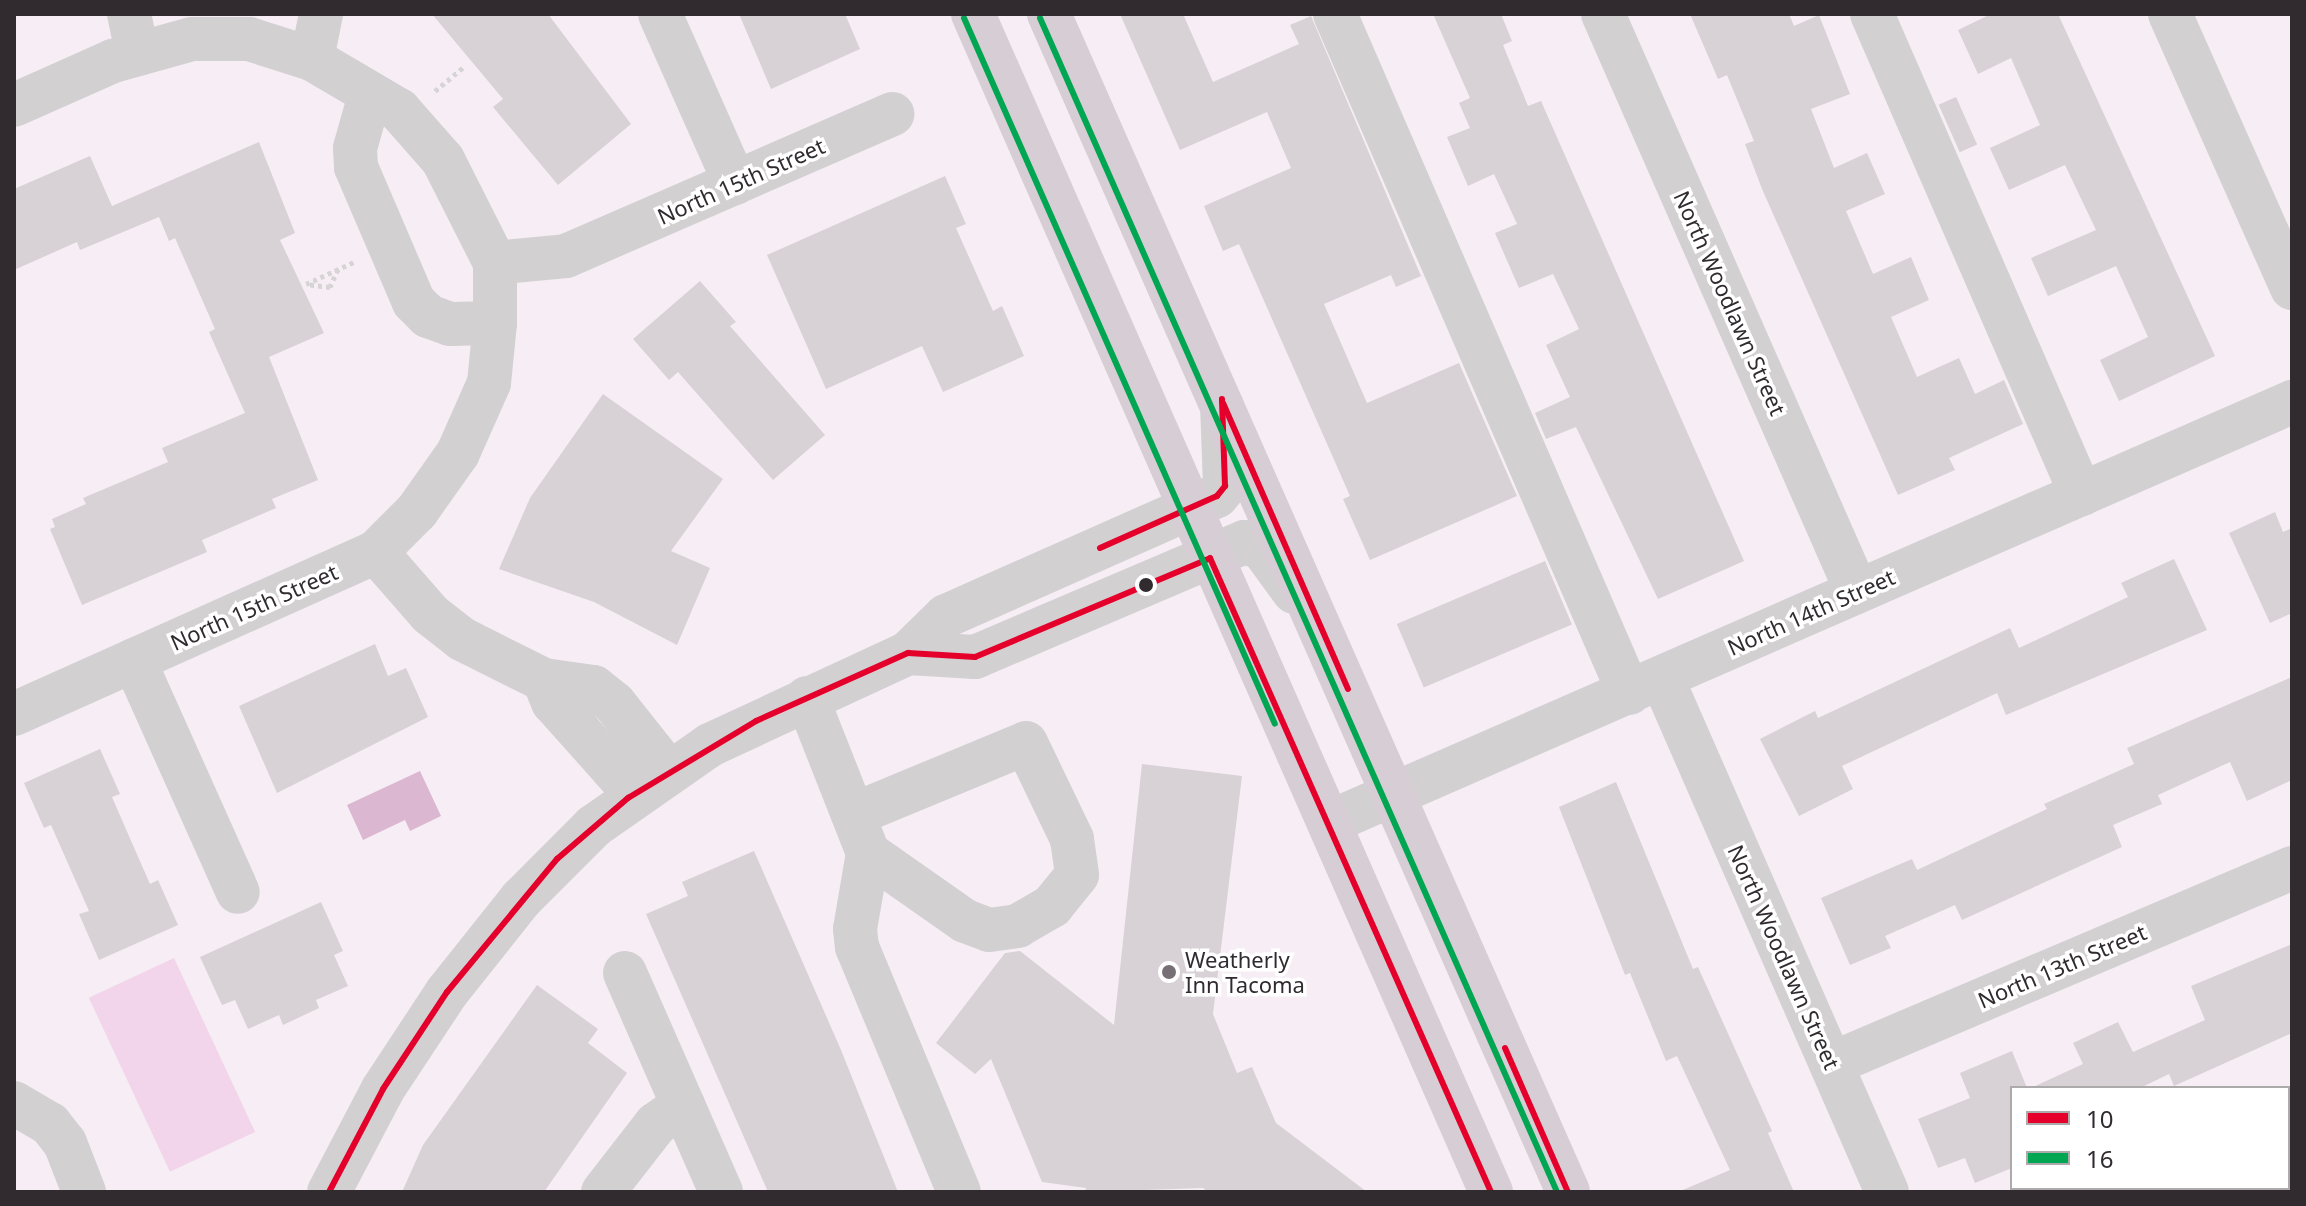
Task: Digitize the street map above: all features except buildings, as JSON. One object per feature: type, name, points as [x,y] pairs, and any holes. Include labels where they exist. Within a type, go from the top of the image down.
[{"type":"main road","points":[[973,14],[1491,1192]]},
{"type":"main road","points":[[1049,14],[1222,399],[1568,1192]]},
{"type":"street","points":[[321,14],[340,75],[356,167],[414,302],[428,316],[450,324],[495,323]]},
{"type":"street","points":[[660,14],[735,183]]},
{"type":"street","name":"North Woodlawn Street","points":[[1335,14],[1646,686],[1831,1064],[1887,1192]]},
{"type":"street","name":"North Woodlawn Street","points":[[1603,14],[1857,592]]},
{"type":"street","points":[[1872,14],[2081,494]]},
{"type":"street","points":[[2170,14],[2292,288]]},
{"type":"street","points":[[14,105],[133,34],[226,36],[340,75],[399,110],[443,160],[495,263]]},
{"type":"street","name":"North 15th Street","points":[[14,714],[376,552],[417,511],[458,453],[489,383],[495,323],[495,263],[566,256],[892,114]]},
{"type":"street","points":[[329,1192],[383,1089],[447,992],[557,859],[651,782],[807,698],[908,653],[946,616],[1190,509],[1225,486],[1222,399]]},
{"type":"street","name":"North 14th Street","points":[[1330,822],[2292,402]]},
{"type":"street","points":[[908,653],[975,657],[1244,542],[1262,548],[1319,626]]},
{"type":"street","points":[[376,552],[422,606],[462,639],[544,680],[553,702],[651,782]]},
{"type":"street","points":[[134,660],[238,892]]},
{"type":"street","points":[[807,698],[861,833],[855,929],[857,947],[959,1192]]},
{"type":"street","points":[[1026,743],[1072,839],[1077,875],[1052,906],[1018,926],[989,930],[965,921],[861,833],[1026,743]]},
{"type":"street","name":"North 13th Street","points":[[1831,1064],[2292,868]]},
{"type":"street","points":[[625,973],[721,1192]]},
{"type":"street","points":[[14,1103],[50,1124],[65,1143],[84,1192]]},
{"type":"street","points":[[603,1192],[656,1124],[683,1105]]},
{"type":"path","points":[[338,269],[330,287],[306,284],[338,269],[390,246]]},
{"type":"shaded area","points":[[420,771],[441,816],[410,831],[405,820],[363,840],[347,805]]},
{"type":"shaded area","points":[[174,958],[255,1132],[170,1172],[89,998]]},
{"type":"transit line","name":"16","points":[[964,18],[1275,724]]},
{"type":"transit line","name":"16","points":[[1040,18],[1557,1192]]},
{"type":"transit line","name":"10","points":[[1100,548],[1217,496],[1225,486],[1222,399]]},
{"type":"transit line","name":"10","points":[[1223,403],[1348,689]]},
{"type":"transit line","name":"10","points":[[329,1192],[383,1089],[447,992],[557,859],[628,798],[756,721],[908,653],[975,657],[1210,558],[1491,1192]]},
{"type":"transit line","name":"10","points":[[1505,1048],[1568,1192]]},
{"type":"place","name":"Weatherly Inn Tacoma","points":[[1169,972]]}]
